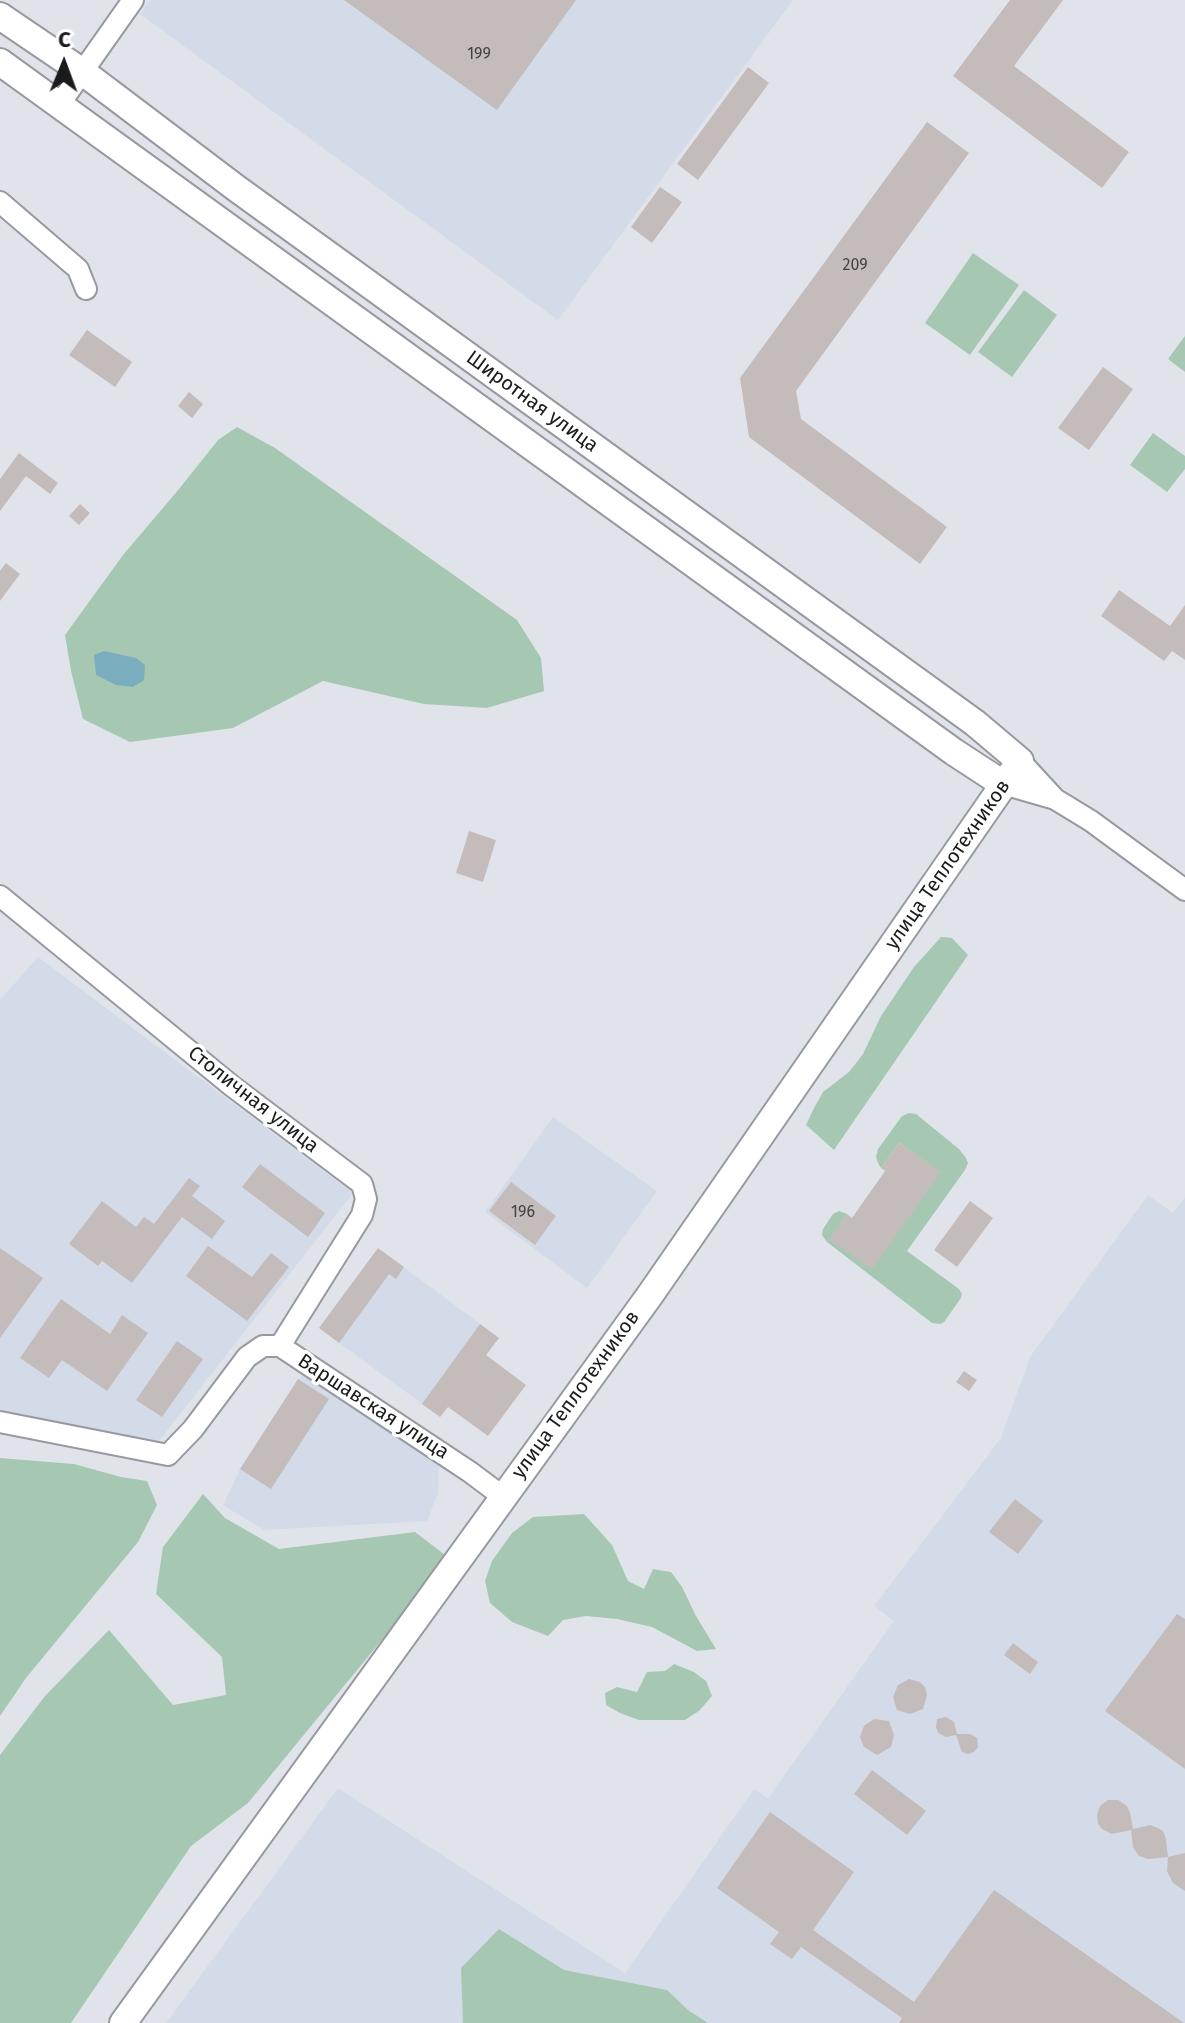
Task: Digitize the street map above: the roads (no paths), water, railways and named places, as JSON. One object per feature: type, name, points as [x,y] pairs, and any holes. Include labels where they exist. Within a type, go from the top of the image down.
[{"type":"main road","name":"Широтная улица","points":[[0,16],[84,73],[236,188],[975,723],[1020,761]]},
{"type":"main road","name":"Широтная улица","points":[[0,62],[954,752],[1003,784]]},
{"type":"main road","name":"улица Теплотехников","points":[[123,2023],[650,1295],[1020,761]]},
{"type":"street","points":[[59,105],[133,0]]},
{"type":"street","points":[[0,202],[78,269],[86,289]]},
{"type":"street","name":"Широтная улица","points":[[1020,761],[1055,799]]},
{"type":"street","name":"Широтная улица","points":[[1003,784],[1055,799],[1091,821],[1185,890]]},
{"type":"street","name":"Столичная улица","points":[[0,896],[232,1086],[362,1184],[366,1199],[362,1215],[280,1346]]},
{"type":"street","name":"Варшавская улица","points":[[0,1422],[168,1455],[193,1429],[247,1357],[263,1346],[280,1346],[502,1496]]},
{"type":"water","points":[[104,651],[136,658],[145,665],[144,680],[133,687],[116,685],[96,675],[94,655]]}]
